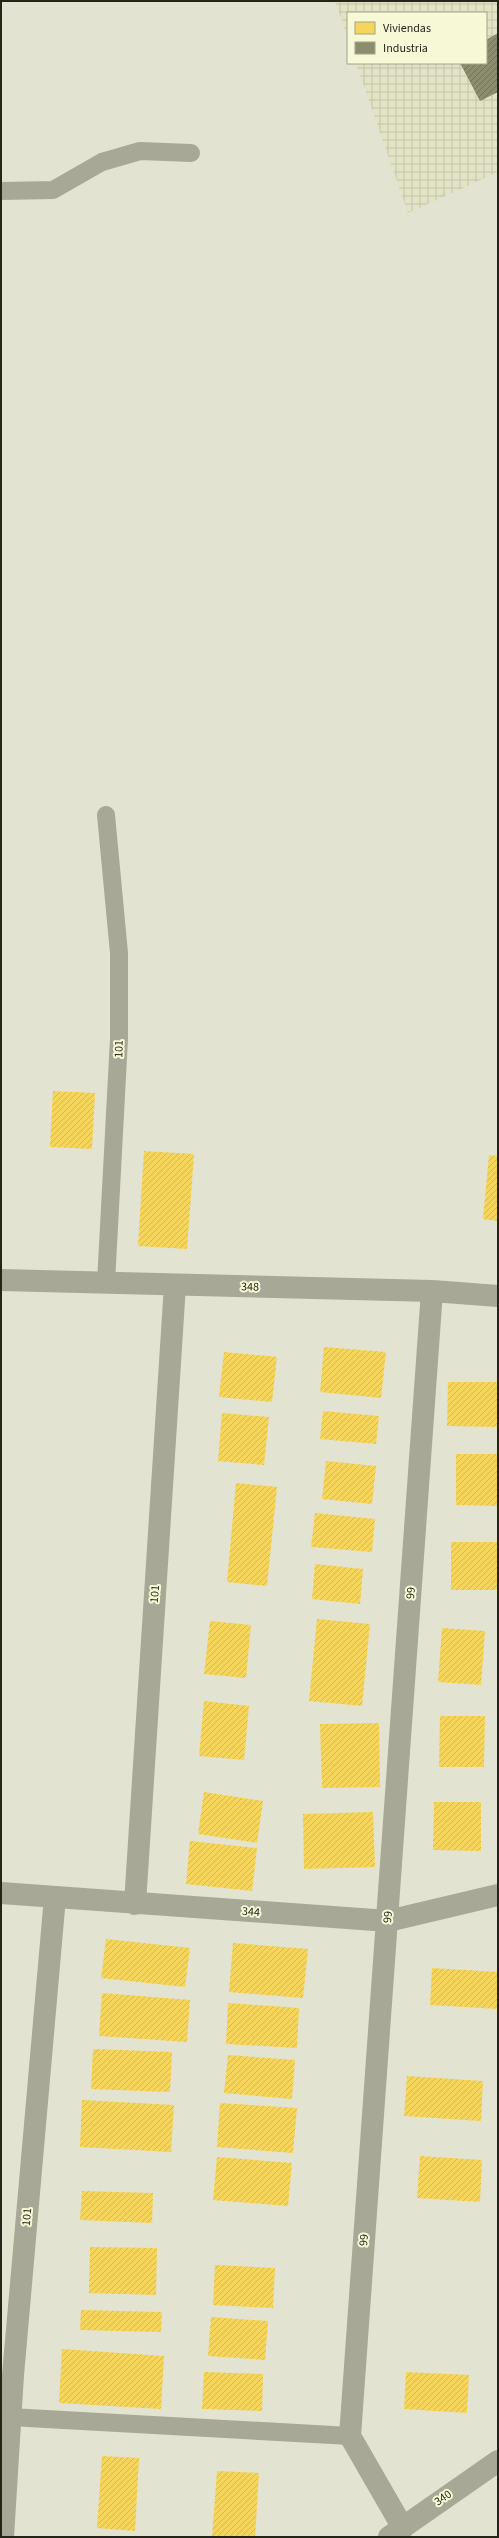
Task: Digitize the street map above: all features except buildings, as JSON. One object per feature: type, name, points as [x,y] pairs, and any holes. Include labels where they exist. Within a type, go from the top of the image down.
[{"type":"street","name":"348","points":[[1,1280],[432,1291],[498,1296]]},
{"type":"street","name":"101","points":[[135,1904],[175,1285]]},
{"type":"street","name":"99","points":[[350,2436],[432,1291]]},
{"type":"street","name":"344","points":[[1,1893],[135,1904],[388,1921],[498,1895]]},
{"type":"street","name":"101","points":[[3,2537],[10,2417],[7,2375],[55,1898]]},
{"type":"street","points":[[350,2436],[396,2532]]},
{"type":"street","name":"340","points":[[396,2532],[498,2461]]},
{"type":"lane","points":[[1,191],[53,190],[102,162],[140,151],[191,153]]},
{"type":"lane","name":"101","points":[[106,815],[119,954],[119,1039],[106,1283]]},
{"type":"lane","points":[[10,2417],[350,2436]]},
{"type":"shaded area","points":[[335,1],[498,1],[498,172],[408,213],[356,64],[487,64],[487,12],[347,12],[347,35]]}]
